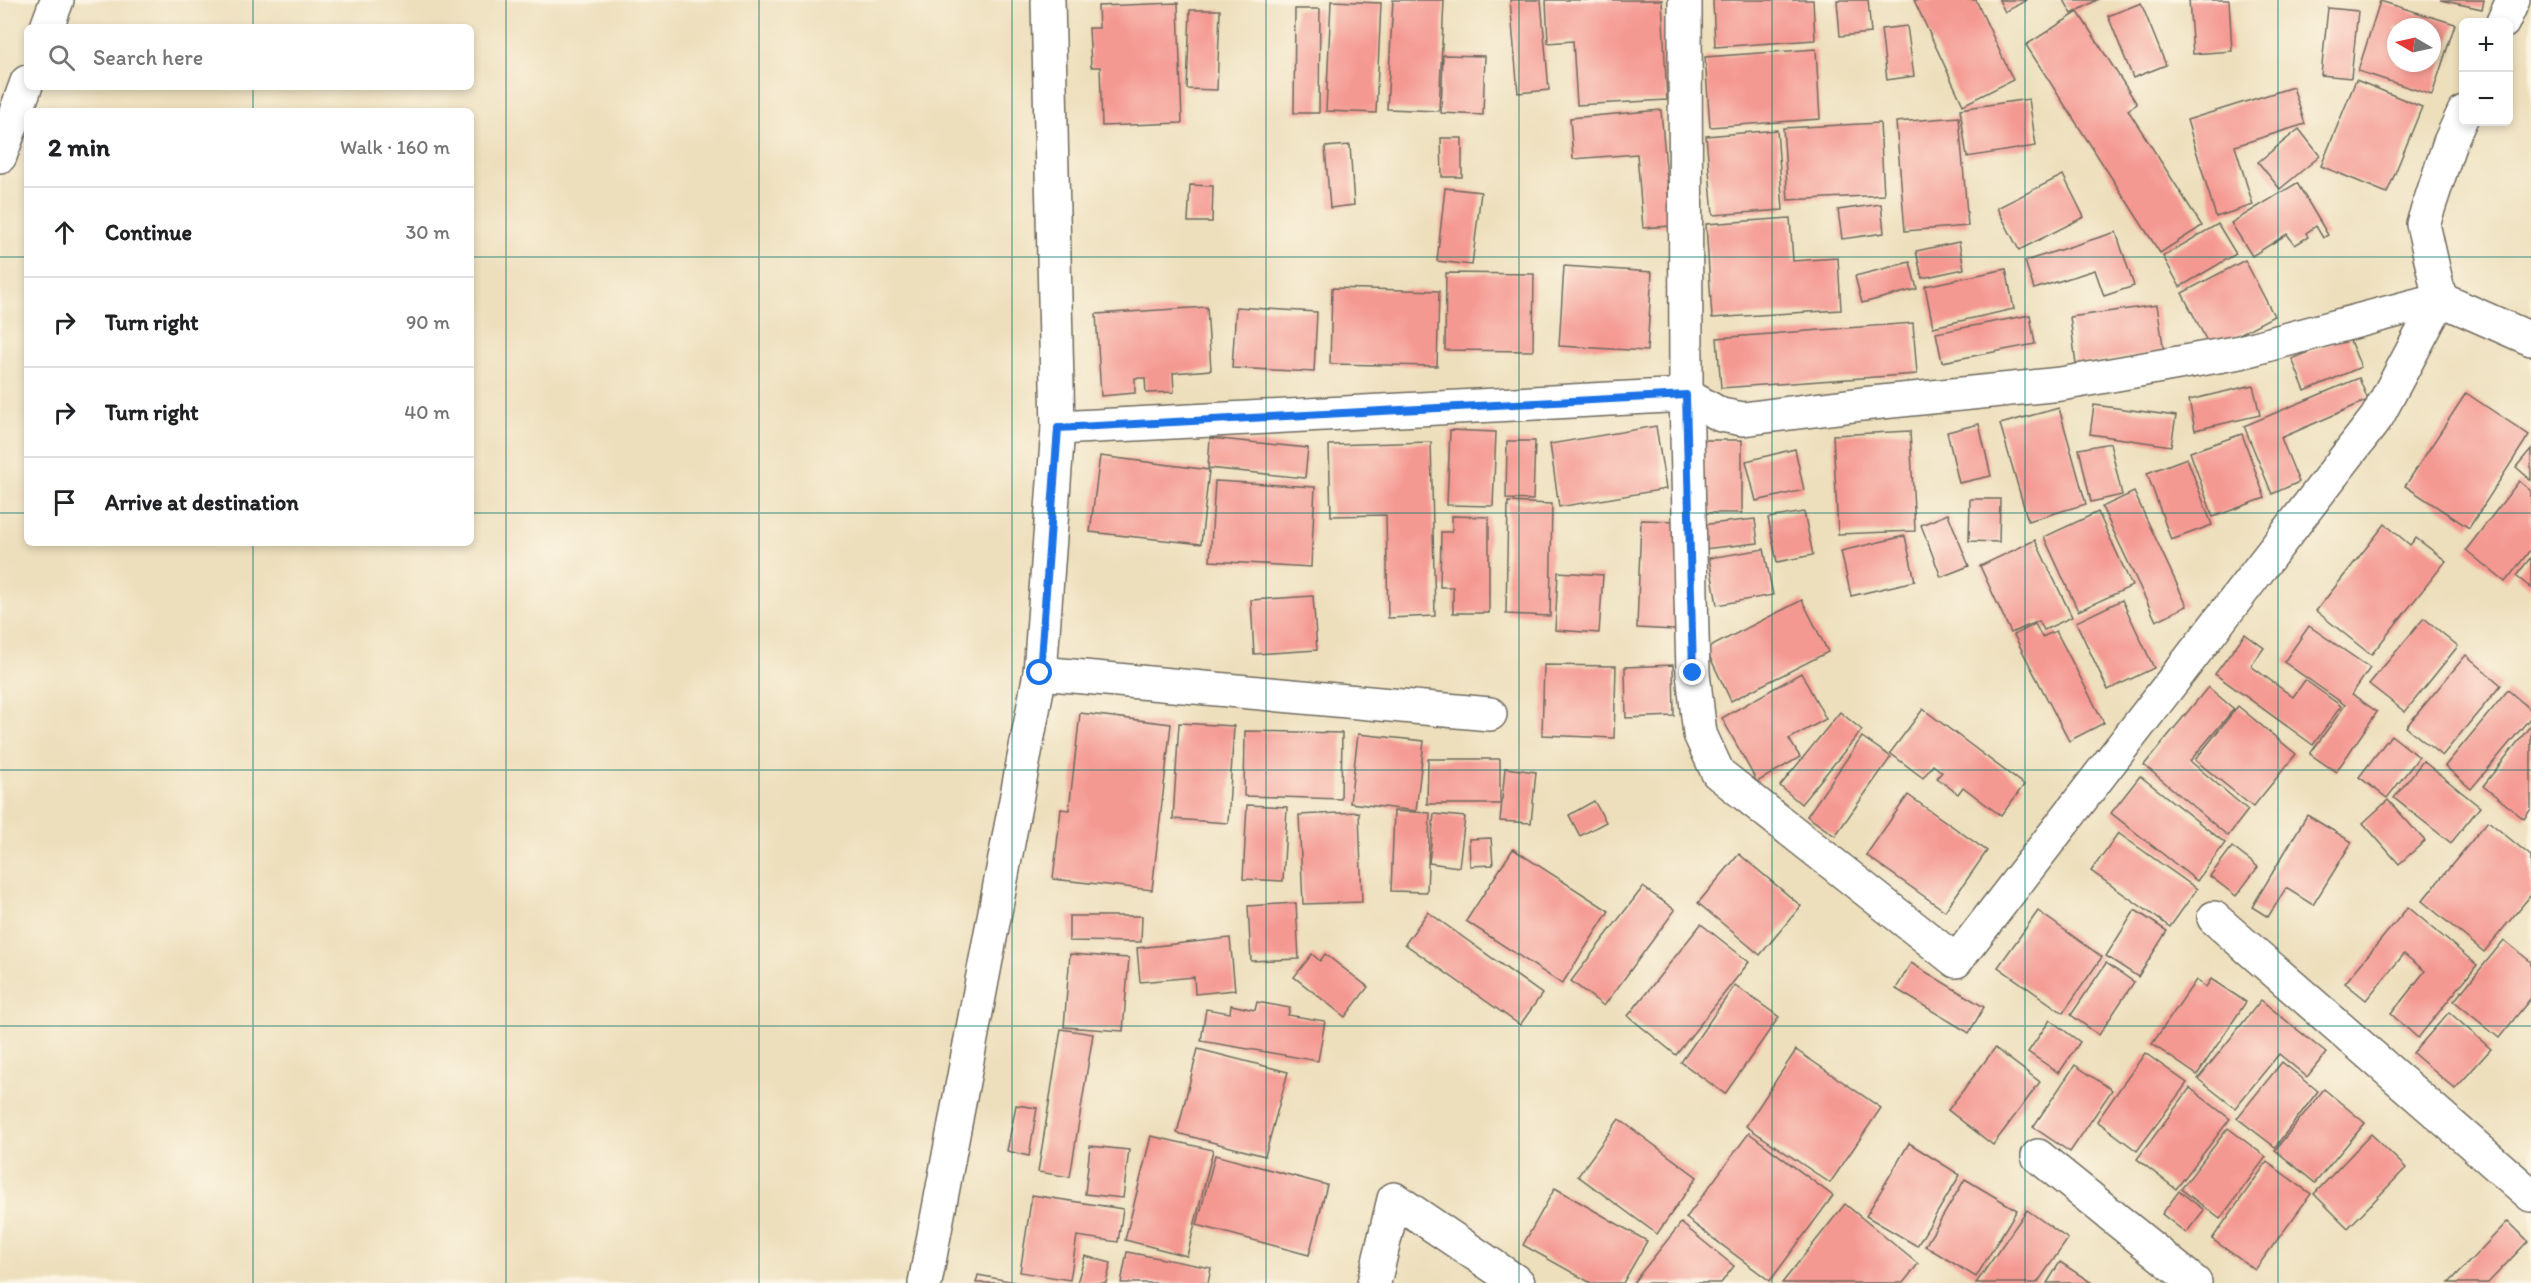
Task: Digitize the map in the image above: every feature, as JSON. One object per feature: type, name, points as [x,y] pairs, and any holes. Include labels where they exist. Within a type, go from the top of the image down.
[{"type":"street","points":[[48,24],[57,0]]},
{"type":"street","points":[[925,1283],[1040,673],[1058,428],[1048,0]]},
{"type":"street","points":[[1685,0],[1686,395],[1693,673],[1700,734],[1718,773],[1956,961],[2377,417],[2440,299],[2422,224],[2459,121]]},
{"type":"street","points":[[2505,18],[2513,0]]},
{"type":"street","points":[[0,156],[24,90]]},
{"type":"street","points":[[1058,428],[1686,395],[1721,415],[1743,419],[1862,404],[2061,384],[2240,352],[2440,299],[2531,339]]},
{"type":"street","points":[[1040,673],[1490,714]]},
{"type":"street","points":[[2214,918],[2531,1195]]},
{"type":"street","points":[[2038,1156],[2195,1283]]},
{"type":"street","points":[[1374,1283],[1394,1199],[1518,1283]]},
{"type":"building","points":[[1393,0],[1444,0],[1439,111],[1387,109]]},
{"type":"building","points":[[1510,0],[1541,0],[1549,90],[1518,93]]},
{"type":"building","points":[[1546,0],[1662,0],[1667,100],[1577,105],[1573,41],[1548,43]]},
{"type":"building","points":[[1713,0],[1813,0],[1815,40],[1715,47]]},
{"type":"building","points":[[1837,0],[1868,0],[1871,33],[1840,36]]},
{"type":"building","points":[[1914,0],[1976,0],[2013,80],[1963,105]]},
{"type":"building","points":[[1999,0],[2027,0],[2005,12]]},
{"type":"building","points":[[2064,0],[2097,0],[2072,14]]},
{"type":"building","points":[[2189,0],[2229,0],[2232,51],[2193,54]]},
{"type":"building","points":[[2440,0],[2484,0],[2482,9]]},
{"type":"building","points":[[1331,1],[1381,3],[1376,113],[1326,111]]},
{"type":"building","points":[[2380,1],[2435,18],[2387,18],[2387,72],[2439,72],[2432,95],[2358,71]]},
{"type":"building","points":[[1178,3],[1182,123],[1102,126],[1100,67],[1091,67],[1089,28],[1099,28],[1098,6]]},
{"type":"building","points":[[2141,3],[2166,65],[2133,78],[2108,16]]},
{"type":"building","points":[[2328,8],[2358,11],[2351,78],[2321,75]]},
{"type":"building","points":[[1295,9],[1320,9],[1319,113],[1294,113]]},
{"type":"building","points":[[1190,10],[1220,10],[1217,90],[1187,89]]},
{"type":"building","points":[[2078,12],[2137,104],[2128,110],[2202,226],[2160,253],[2026,45]]},
{"type":"building","points":[[2441,20],[2455,24],[2441,67]]},
{"type":"building","points":[[1907,26],[1914,76],[1887,80],[1881,29]]},
{"type":"building","points":[[1816,49],[1820,119],[1710,127],[1705,57]]},
{"type":"building","points":[[1443,55],[1485,56],[1483,115],[1441,113]]},
{"type":"building","points":[[2356,80],[2422,107],[2387,193],[2321,166]]},
{"type":"building","points":[[2293,87],[2305,124],[2235,146],[2253,205],[2216,217],[2187,120]]},
{"type":"building","points":[[2029,99],[2036,146],[1967,157],[1960,109]]},
{"type":"building","points":[[1661,110],[1671,226],[1643,228],[1637,154],[1573,159],[1570,118]]},
{"type":"building","points":[[1959,117],[1968,226],[1905,231],[1896,122]]},
{"type":"building","points":[[1880,123],[1884,195],[1788,200],[1783,128]]},
{"type":"building","points":[[2299,129],[2320,156],[2280,189],[2258,162]]},
{"type":"building","points":[[1777,130],[1783,210],[1713,215],[1706,136]]},
{"type":"building","points":[[1441,138],[1462,138],[1462,177],[1442,177]]},
{"type":"building","points":[[1350,145],[1354,205],[1330,208],[1325,147]]},
{"type":"building","points":[[2063,175],[2084,217],[2019,250],[1997,208]]},
{"type":"building","points":[[2297,183],[2328,235],[2323,238],[2316,226],[2306,233],[2308,237],[2295,245],[2287,234],[2252,256],[2231,223]]},
{"type":"building","points":[[1190,185],[1213,186],[1212,222],[1188,222]]},
{"type":"building","points":[[1445,188],[1481,192],[1472,265],[1437,261]]},
{"type":"building","points":[[1881,204],[1884,233],[1842,239],[1838,210]]},
{"type":"building","points":[[1790,218],[1793,261],[1838,258],[1841,310],[1712,318],[1706,224]]},
{"type":"building","points":[[2218,224],[2236,254],[2180,287],[2163,256]]},
{"type":"building","points":[[2116,232],[2134,286],[2104,296],[2095,270],[2034,289],[2025,261]]},
{"type":"building","points":[[1959,242],[1964,269],[1922,278],[1916,251]]},
{"type":"building","points":[[2245,260],[2274,316],[2211,349],[2182,293]]},
{"type":"building","points":[[1910,262],[1917,289],[1862,303],[1855,276]]},
{"type":"building","points":[[1564,266],[1652,272],[1647,351],[1559,346]]},
{"type":"building","points":[[2006,269],[2014,309],[1933,327],[1925,286]]},
{"type":"building","points":[[1446,273],[1534,274],[1533,351],[1445,350]]},
{"type":"building","points":[[1332,288],[1439,291],[1437,366],[1330,364]]},
{"type":"building","points":[[2157,305],[2164,352],[2076,364],[2070,317]]},
{"type":"building","points":[[1207,307],[1211,370],[1173,373],[1174,392],[1146,393],[1145,378],[1135,378],[1135,393],[1101,396],[1096,314]]},
{"type":"building","points":[[1236,307],[1317,312],[1314,372],[1232,368]]},
{"type":"building","points":[[2030,315],[2035,344],[1942,362],[1936,333]]},
{"type":"building","points":[[1913,323],[1917,374],[1721,388],[1717,338]]},
{"type":"building","points":[[2348,336],[2361,367],[2305,391],[2292,359]]},
{"type":"building","points":[[2359,378],[2368,400],[2281,438],[2299,482],[2272,494],[2244,426]]},
{"type":"building","points":[[2253,385],[2260,415],[2195,430],[2189,400]]},
{"type":"building","points":[[2466,393],[2529,435],[2469,528],[2405,486]]},
{"type":"building","points":[[2094,405],[2176,416],[2171,446],[2090,434]]},
{"type":"building","points":[[2059,408],[2086,504],[2028,521],[2000,424]]},
{"type":"building","points":[[1979,424],[1991,476],[1959,483],[1947,432]]},
{"type":"building","points":[[1656,426],[1666,489],[1559,507],[1550,444]]},
{"type":"building","points":[[1450,430],[1496,432],[1493,506],[1447,505]]},
{"type":"building","points":[[1910,431],[1915,531],[1838,534],[1833,435]]},
{"type":"building","points":[[2242,434],[2265,498],[2213,517],[2190,452]]},
{"type":"building","points":[[1210,438],[1308,448],[1305,478],[1208,468]]},
{"type":"building","points":[[1703,440],[1742,440],[1742,513],[1703,513]]},
{"type":"building","points":[[1507,441],[1535,441],[1533,500],[1506,499]]},
{"type":"building","points":[[1431,442],[1435,616],[1388,618],[1386,515],[1331,516],[1329,445]]},
{"type":"building","points":[[2110,443],[2122,495],[2091,502],[2079,449]]},
{"type":"building","points":[[1795,449],[1804,490],[1756,501],[1746,461]]},
{"type":"building","points":[[2531,449],[2531,480],[2516,467]]},
{"type":"building","points":[[1100,456],[1209,470],[1201,544],[1090,532]]},
{"type":"building","points":[[2187,458],[2212,525],[2171,540],[2147,473]]},
{"type":"building","points":[[1215,481],[1315,487],[1311,567],[1210,561]]},
{"type":"building","points":[[2519,481],[2531,491],[2531,549],[2505,582],[2466,550]]},
{"type":"building","points":[[2134,492],[2187,606],[2156,621],[2102,507]]},
{"type":"building","points":[[1970,499],[2000,499],[1999,542],[1969,541]]},
{"type":"building","points":[[1508,502],[1552,504],[1550,616],[1506,614]]},
{"type":"building","points":[[1804,512],[1813,555],[1777,562],[1768,518]]},
{"type":"building","points":[[2098,512],[2132,586],[2078,611],[2044,537]]},
{"type":"building","points":[[1948,514],[1969,566],[1941,577],[1921,525]]},
{"type":"building","points":[[1452,516],[1489,517],[1489,613],[1453,613],[1453,587],[1440,587],[1441,532],[1452,532]]},
{"type":"building","points":[[1755,519],[1758,543],[1703,549],[1700,525]]},
{"type":"building","points":[[1641,520],[1680,521],[1675,630],[1637,628]]},
{"type":"building","points":[[2385,524],[2410,545],[2416,538],[2446,561],[2371,655],[2316,611]]},
{"type":"building","points":[[1905,536],[1915,581],[1851,596],[1841,551]]},
{"type":"building","points":[[2035,540],[2072,617],[2044,630],[2039,621],[2011,633],[1980,566]]},
{"type":"building","points":[[1764,549],[1773,595],[1717,605],[1709,558]]},
{"type":"building","points":[[2531,557],[2531,588],[2516,576]]},
{"type":"building","points":[[1558,572],[1603,575],[1599,633],[1555,630]]},
{"type":"building","points":[[1313,596],[1317,650],[1254,654],[1251,600]]},
{"type":"building","points":[[1802,600],[1828,652],[1731,701],[1706,649]]},
{"type":"building","points":[[2122,600],[2154,668],[2108,690],[2076,622]]},
{"type":"building","points":[[2424,618],[2458,646],[2405,712],[2369,684]]},
{"type":"building","points":[[2035,624],[2042,637],[2056,631],[2104,723],[2069,741],[2014,635]]},
{"type":"building","points":[[2309,626],[2370,668],[2352,694],[2377,712],[2336,772],[2310,754],[2345,705],[2284,662]]},
{"type":"building","points":[[2245,634],[2264,648],[2251,666],[2293,697],[2305,680],[2341,706],[2313,745],[2215,674]]},
{"type":"building","points":[[2466,655],[2501,685],[2442,756],[2406,727]]},
{"type":"building","points":[[1544,665],[1616,666],[1614,738],[1542,735]]},
{"type":"building","points":[[1673,665],[1674,716],[1626,718],[1625,667]]},
{"type":"building","points":[[1801,673],[1826,719],[1789,739],[1800,757],[1757,782],[1722,718]]},
{"type":"building","points":[[2208,687],[2234,709],[2190,761],[2248,810],[2228,836],[2144,765]]},
{"type":"building","points":[[2508,690],[2531,710],[2531,717],[2471,789],[2445,766]]},
{"type":"building","points":[[2238,706],[2296,754],[2253,807],[2195,760]]},
{"type":"building","points":[[1923,709],[2024,785],[2001,816],[1963,787],[1958,794],[1937,778],[1942,772],[1933,765],[1923,778],[1890,753]]},
{"type":"building","points":[[1840,712],[1862,730],[1801,804],[1780,786]]},
{"type":"building","points":[[1080,713],[1171,724],[1152,890],[1053,879],[1061,809],[1069,810]]},
{"type":"building","points":[[1179,723],[1234,726],[1228,823],[1173,819]]},
{"type":"building","points":[[2531,725],[2531,809],[2524,819],[2483,786]]},
{"type":"building","points":[[1245,731],[1342,733],[1341,799],[1244,796]]},
{"type":"building","points":[[1358,734],[1424,741],[1416,811],[1350,803]]},
{"type":"building","points":[[2391,735],[2419,757],[2387,798],[2359,777]]},
{"type":"building","points":[[1862,737],[1891,757],[1835,836],[1807,816]]},
{"type":"building","points":[[1428,759],[1500,759],[1500,804],[1427,804]]},
{"type":"building","points":[[2423,761],[2480,807],[2451,843],[2394,798]]},
{"type":"building","points":[[1505,768],[1536,772],[1531,823],[1500,821]]},
{"type":"building","points":[[2140,776],[2225,843],[2197,881],[2111,813]]},
{"type":"building","points":[[1908,795],[1987,851],[1945,911],[1866,855]]},
{"type":"building","points":[[2388,800],[2425,841],[2399,864],[2363,823]]},
{"type":"building","points":[[1594,801],[1606,822],[1580,836],[1569,815]]},
{"type":"building","points":[[1247,805],[1287,807],[1283,881],[1243,879]]},
{"type":"building","points":[[1394,811],[1430,813],[1427,892],[1391,891]]},
{"type":"building","points":[[1359,812],[1362,902],[1303,904],[1299,815]]},
{"type":"building","points":[[1434,814],[1465,817],[1459,867],[1429,863]]},
{"type":"building","points":[[2307,815],[2352,842],[2313,905],[2286,888],[2268,917],[2252,907]]},
{"type":"building","points":[[2488,821],[2531,856],[2531,895],[2484,952],[2422,901]]},
{"type":"building","points":[[2118,833],[2197,889],[2170,927],[2091,871]]},
{"type":"building","points":[[1491,838],[1493,865],[1470,866],[1469,839]]},
{"type":"building","points":[[2232,847],[2258,867],[2236,896],[2210,876]]},
{"type":"building","points":[[1513,849],[1609,911],[1562,984],[1466,921]]},
{"type":"building","points":[[1739,854],[1801,906],[1760,955],[1698,903]]},
{"type":"building","points":[[1643,887],[1675,910],[1604,1006],[1571,981]]},
{"type":"building","points":[[1296,903],[1299,959],[1251,961],[1248,906]]},
{"type":"building","points":[[2408,907],[2477,965],[2418,1038],[2391,1014],[2425,971],[2404,954],[2366,1000],[2345,983]]},
{"type":"building","points":[[2135,910],[2167,931],[2138,977],[2106,956]]},
{"type":"building","points":[[2038,911],[2102,957],[2063,1013],[1998,967]]},
{"type":"building","points":[[1428,912],[1542,994],[1520,1025],[1405,944]]},
{"type":"building","points":[[1069,916],[1142,916],[1141,942],[1069,941]]},
{"type":"building","points":[[1701,924],[1749,962],[1676,1055],[1628,1016]]},
{"type":"building","points":[[1230,938],[1235,990],[1195,994],[1194,977],[1140,982],[1137,948]]},
{"type":"building","points":[[2504,940],[2531,962],[2531,998],[2499,1038],[2454,1001]]},
{"type":"building","points":[[1070,954],[1129,958],[1123,1031],[1064,1027]]},
{"type":"building","points":[[1312,954],[1320,961],[1325,954],[1368,987],[1345,1017],[1294,977]]},
{"type":"building","points":[[1911,963],[1984,1007],[1969,1033],[1896,989]]},
{"type":"building","points":[[2106,963],[2134,982],[2099,1035],[2071,1015]]},
{"type":"building","points":[[2211,979],[2246,1002],[2197,1075],[2152,1044],[2196,980],[2206,987]]},
{"type":"building","points":[[1735,985],[1779,1017],[1725,1094],[1681,1062]]},
{"type":"building","points":[[2261,1000],[2326,1053],[2307,1077],[2279,1054],[2235,1108],[2198,1079]]},
{"type":"building","points":[[1257,1002],[1290,1008],[1288,1015],[1325,1021],[1318,1061],[1201,1041],[1206,1009],[1230,1013],[1231,1005],[1255,1010]]},
{"type":"building","points":[[2449,1012],[2491,1049],[2455,1089],[2413,1053]]},
{"type":"building","points":[[2050,1020],[2080,1042],[2059,1073],[2028,1052]]},
{"type":"building","points":[[1061,1029],[1093,1034],[1070,1177],[1038,1172]]},
{"type":"building","points":[[1995,1048],[2040,1082],[1993,1145],[1948,1110]]},
{"type":"building","points":[[1198,1049],[1288,1072],[1265,1156],[1177,1133]]},
{"type":"building","points":[[1796,1050],[1881,1108],[1830,1183],[1746,1126]]},
{"type":"building","points":[[2145,1053],[2187,1083],[2137,1151],[2097,1121]]},
{"type":"building","points":[[2282,1062],[2318,1091],[2275,1147],[2237,1118]]},
{"type":"building","points":[[2075,1065],[2112,1090],[2070,1152],[2033,1127]]},
{"type":"building","points":[[2190,1088],[2230,1119],[2176,1189],[2137,1159]]},
{"type":"building","points":[[2324,1089],[2365,1123],[2315,1183],[2275,1150]]},
{"type":"building","points":[[1016,1105],[1037,1108],[1029,1156],[1007,1151]]},
{"type":"building","points":[[1619,1119],[1697,1177],[1657,1234],[1578,1176]]},
{"type":"building","points":[[2228,1128],[2266,1157],[2220,1219],[2181,1189]]},
{"type":"building","points":[[1749,1133],[1833,1196],[1770,1281],[1686,1218]]},
{"type":"building","points":[[2371,1134],[2406,1168],[2348,1228],[2314,1194]]},
{"type":"building","points":[[1151,1136],[1213,1150],[1187,1256],[1125,1240]]},
{"type":"building","points":[[1909,1143],[1960,1175],[1917,1246],[1866,1216]]},
{"type":"building","points":[[1090,1146],[1129,1150],[1123,1198],[1085,1194]]},
{"type":"building","points":[[1215,1155],[1327,1185],[1309,1255],[1197,1225]]},
{"type":"building","points":[[2267,1162],[2311,1194],[2255,1270],[2212,1239]]},
{"type":"building","points":[[1965,1179],[2017,1210],[1976,1277],[1925,1246]]},
{"type":"building","points":[[1555,1188],[1647,1241],[1623,1283],[1591,1283],[1523,1245]]},
{"type":"building","points":[[2179,1191],[2204,1210],[2186,1233],[2162,1214]]},
{"type":"building","points":[[1032,1195],[1123,1209],[1118,1242],[1077,1236],[1070,1280],[1020,1272]]},
{"type":"building","points":[[1845,1204],[1918,1264],[1903,1283],[1782,1283]]},
{"type":"building","points":[[2027,1210],[2068,1239],[2037,1283],[1976,1283]]},
{"type":"building","points":[[2508,1221],[2528,1241],[2488,1283],[2449,1283]]},
{"type":"building","points":[[1681,1223],[1734,1266],[1721,1283],[1633,1283]]},
{"type":"building","points":[[1127,1252],[1211,1268],[1208,1283],[1121,1283]]},
{"type":"building","points":[[1085,1256],[1111,1263],[1106,1283],[1077,1283]]},
{"type":"building","points":[[2060,1262],[2092,1283],[2047,1283]]},
{"type":"building","points":[[978,1275],[1015,1282],[1015,1283],[976,1283]]},
{"type":"route","points":[[1040,673],[1058,428],[1686,395],[1693,673]]}]
